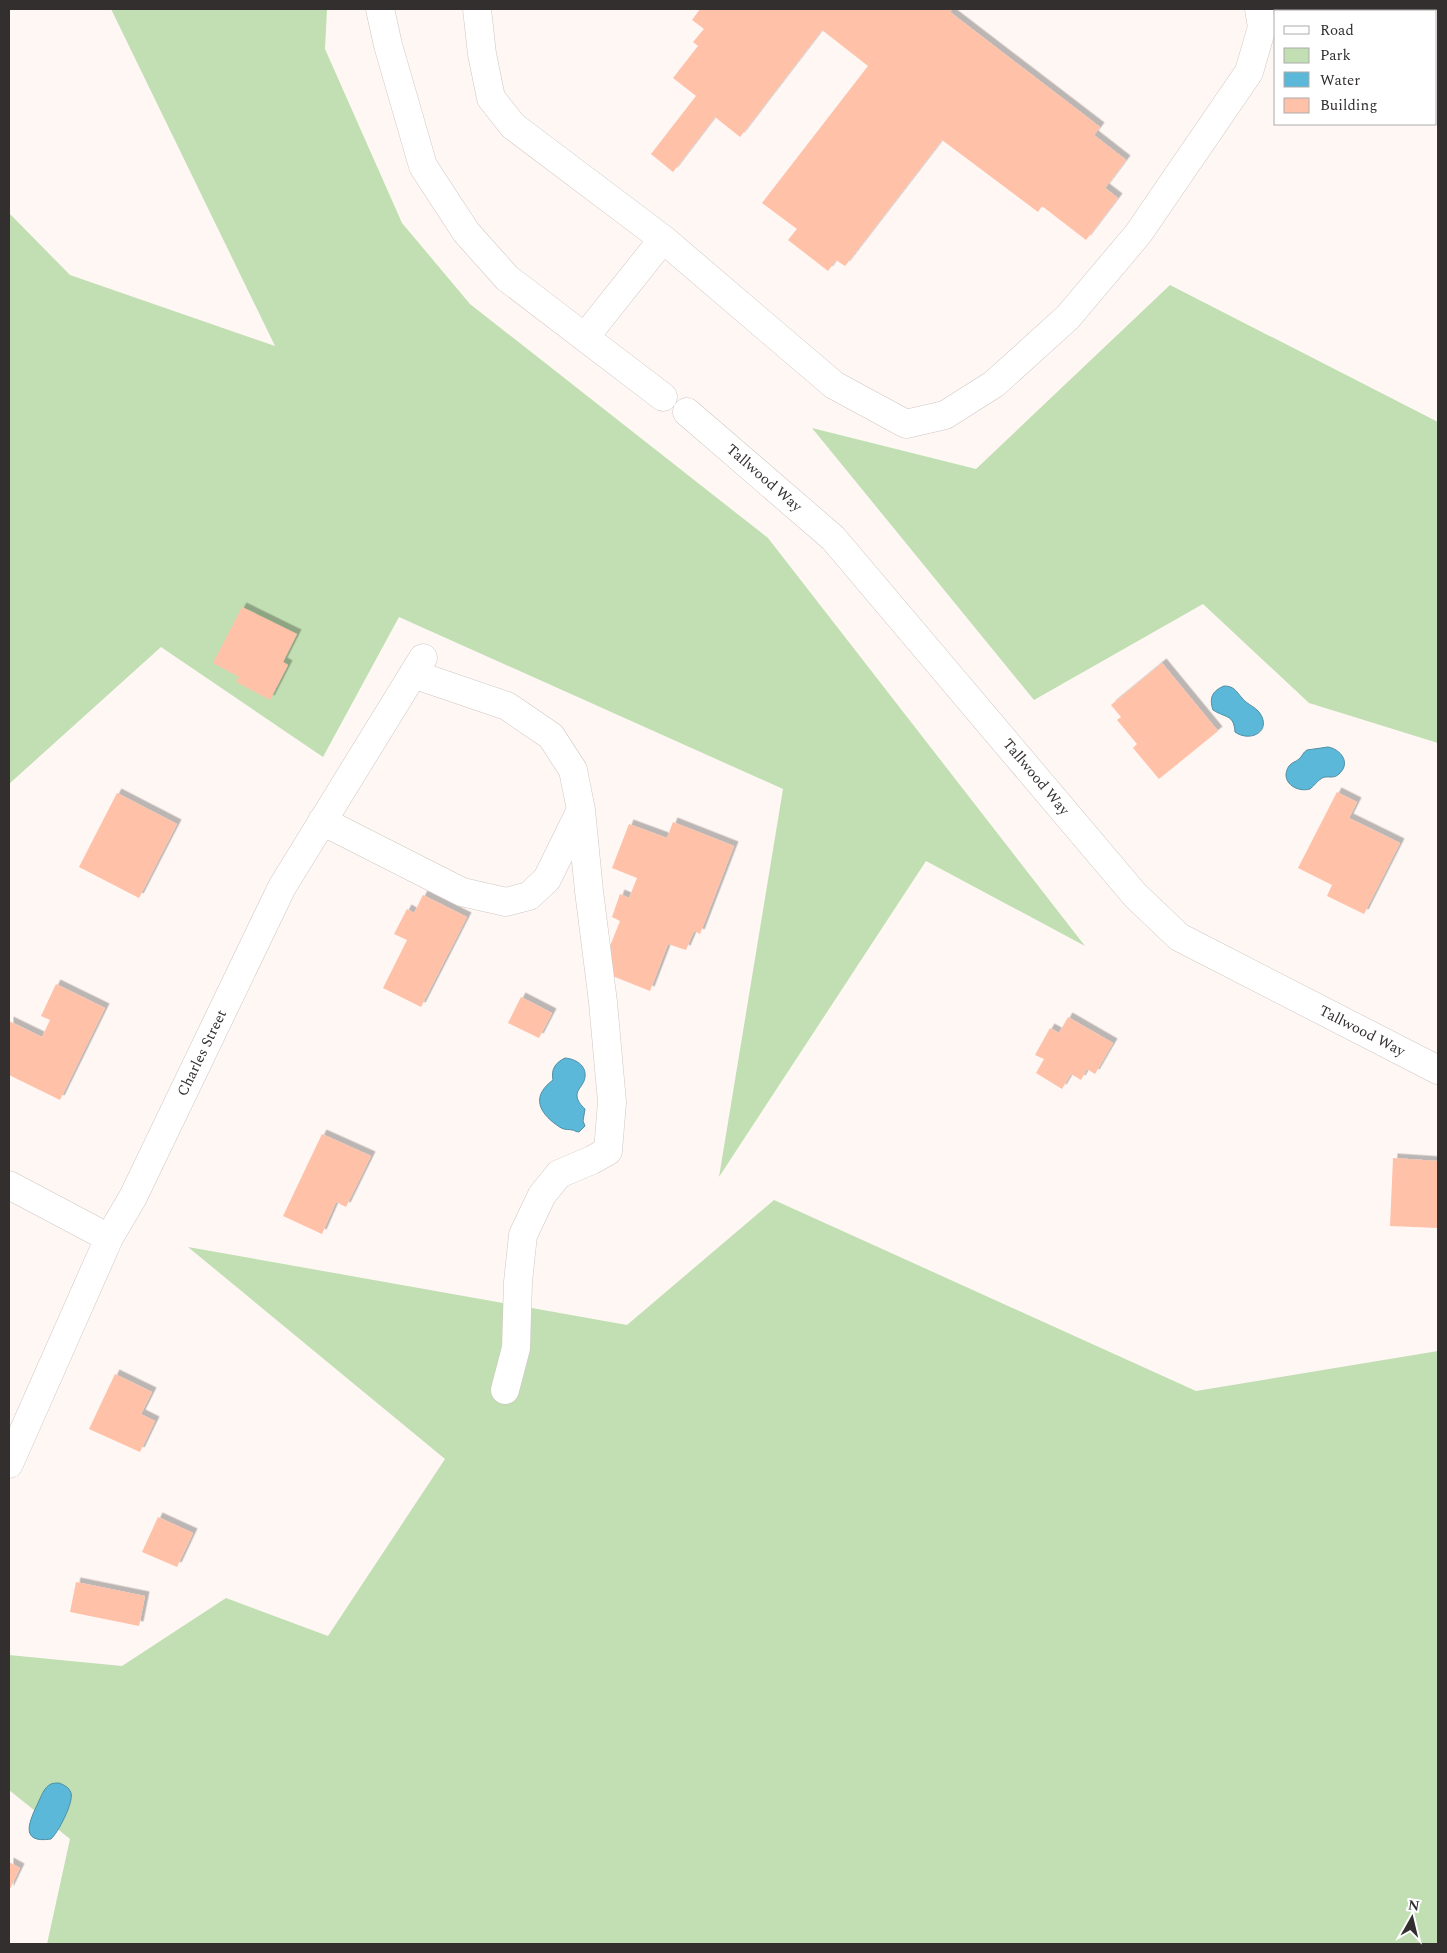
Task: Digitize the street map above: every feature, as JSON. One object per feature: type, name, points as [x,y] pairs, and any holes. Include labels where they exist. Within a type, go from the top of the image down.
[{"type":"street","points":[[380,9],[388,45],[423,166],[466,232],[507,278],[663,397]]},
{"type":"street","points":[[477,9],[482,54],[491,98],[513,126],[663,238],[834,385],[906,424],[945,415],[994,384],[1068,317],[1138,234],[1249,72],[1262,27],[1259,9]]},
{"type":"street","points":[[585,337],[663,238]]},
{"type":"street","name":"Tallwood Way","points":[[687,412],[833,538],[1135,895],[1179,937],[1438,1070]]},
{"type":"street","name":"Charles Street","points":[[9,1464],[109,1238],[133,1197],[282,887],[418,666],[507,706],[551,736],[573,770],[581,810]]},
{"type":"street","points":[[322,821],[462,892],[506,902],[529,896],[546,879],[581,810]]},
{"type":"street","points":[[505,1390],[516,1348],[518,1282],[524,1235],[542,1195],[559,1174],[608,1152],[612,1102],[604,1002],[589,891],[581,810]]},
{"type":"street","points":[[9,1185],[109,1238]]},
{"type":"green space","points":[[111,9],[327,9],[325,49],[402,223],[470,304],[768,538],[1085,946],[926,861],[719,1177],[783,789],[399,617],[323,757],[161,647],[9,784],[9,213],[70,275],[275,346]]},
{"type":"green space","points":[[1170,285],[1438,422],[1438,743],[1309,703],[1203,604],[1034,700],[812,428],[976,469]]},
{"type":"green space","points":[[774,1200],[1196,1391],[1438,1351],[1438,1944],[47,1944],[70,1839],[9,1790],[9,1655],[122,1666],[226,1598],[328,1636],[445,1459],[188,1247],[627,1325]]},
{"type":"water","points":[[1224,686],[1234,689],[1262,717],[1263,728],[1256,734],[1252,736],[1240,735],[1235,732],[1231,719],[1213,710],[1211,702],[1213,695]]},
{"type":"water","points":[[1328,747],[1336,750],[1343,757],[1344,765],[1340,773],[1336,776],[1322,778],[1310,789],[1299,789],[1290,785],[1286,771],[1290,765],[1307,750]]},
{"type":"water","points":[[565,1058],[578,1062],[585,1072],[584,1081],[577,1095],[578,1101],[585,1109],[583,1121],[585,1126],[579,1132],[563,1129],[554,1123],[544,1112],[540,1102],[540,1096],[547,1085],[553,1080],[554,1067]]},
{"type":"water","points":[[59,1783],[68,1788],[71,1793],[65,1817],[58,1831],[51,1839],[41,1840],[34,1838],[30,1834],[30,1823],[43,1792],[51,1784]]},
{"type":"building","points":[[700,9],[952,9],[950,12],[1100,127],[1094,135],[1126,160],[1105,188],[1118,198],[1086,240],[1042,206],[1038,212],[942,140],[845,266],[836,260],[828,271],[788,240],[797,229],[762,203],[868,66],[822,30],[740,137],[715,117],[673,172],[651,154],[696,96],[673,78],[698,46],[693,42],[704,29],[692,20]]},
{"type":"building","points":[[242,607],[297,634],[283,662],[288,665],[270,700],[236,682],[239,677],[213,663]]},
{"type":"building","points":[[1162,663],[1218,731],[1159,779],[1133,748],[1137,744],[1117,720],[1121,717],[1111,705]]},
{"type":"building","points":[[1337,792],[1357,802],[1349,818],[1400,843],[1364,914],[1327,896],[1332,885],[1298,868]]},
{"type":"building","points":[[117,793],[177,824],[139,898],[79,867]]},
{"type":"building","points":[[673,822],[734,846],[700,934],[694,931],[686,950],[668,944],[650,991],[610,975],[613,965],[604,961],[620,921],[612,917],[620,894],[629,898],[637,878],[612,868],[629,824],[667,838]]},
{"type":"building","points":[[423,895],[467,917],[421,1007],[383,988],[407,940],[394,934],[407,909],[414,913]]},
{"type":"building","points":[[56,984],[105,1008],[60,1100],[9,1075],[9,1021],[42,1037],[50,1020],[41,1016]]},
{"type":"building","points":[[521,997],[552,1013],[539,1038],[508,1023]]},
{"type":"building","points":[[1068,1017],[1113,1043],[1095,1074],[1087,1069],[1081,1080],[1071,1074],[1062,1089],[1036,1073],[1044,1059],[1035,1055],[1050,1028],[1059,1033]]},
{"type":"building","points":[[322,1134],[371,1156],[346,1207],[336,1202],[322,1234],[283,1216]]},
{"type":"building","points":[[1393,1158],[1438,1161],[1438,1228],[1390,1226]]},
{"type":"building","points":[[115,1374],[152,1392],[141,1414],[155,1421],[140,1452],[89,1429]]},
{"type":"building","points":[[158,1517],[193,1533],[177,1567],[142,1552]]},
{"type":"building","points":[[76,1582],[145,1596],[139,1626],[70,1612]]},
{"type":"building","points":[[9,1862],[20,1868],[9,1891]]}]
